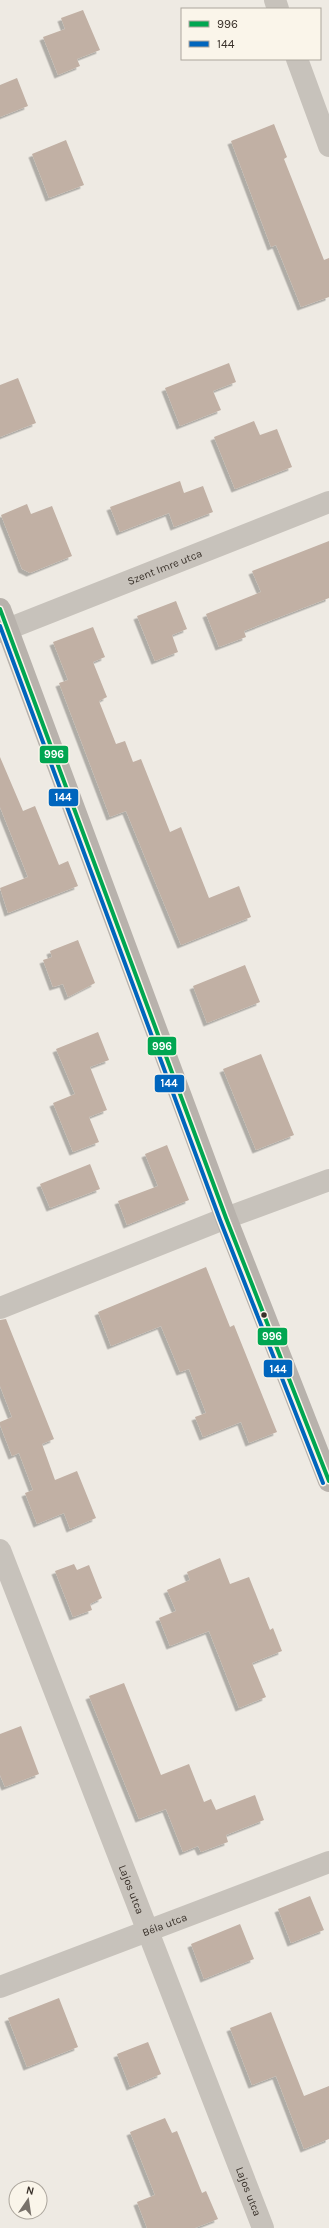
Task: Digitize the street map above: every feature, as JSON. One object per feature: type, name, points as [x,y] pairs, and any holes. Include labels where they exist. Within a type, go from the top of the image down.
[{"type":"street","points":[[297,60],[329,146]]},
{"type":"street","name":"Szent Imre utca","points":[[2,623],[329,502]]},
{"type":"street","points":[[2,623],[226,1218],[329,1481]]},
{"type":"street","points":[[0,1308],[226,1218],[329,1180]]},
{"type":"street","name":"Lajos utca","points":[[0,1550],[263,2228]]},
{"type":"street","name":"Béla utca","points":[[0,1987],[329,1862]]},
{"type":"building","points":[[83,10],[100,50],[77,59],[80,66],[58,75],[43,37],[65,29],[61,18]]},
{"type":"building","points":[[17,78],[28,106],[0,117],[0,85]]},
{"type":"building","points":[[274,124],[287,157],[284,159],[324,260],[329,258],[329,297],[301,307],[276,245],[271,247],[231,141]]},
{"type":"building","points":[[66,140],[84,185],[49,198],[32,154]]},
{"type":"building","points":[[229,363],[236,382],[213,391],[221,410],[180,426],[165,388]]},
{"type":"building","points":[[18,378],[36,423],[0,437],[0,385]]},
{"type":"building","points":[[254,421],[260,435],[277,429],[292,467],[235,489],[214,437]]},
{"type":"building","points":[[180,481],[184,493],[203,486],[213,512],[174,527],[169,513],[120,532],[110,507]]},
{"type":"building","points":[[27,504],[31,514],[52,506],[72,556],[30,573],[22,569],[1,515]]},
{"type":"building","points":[[329,541],[329,598],[244,631],[246,637],[219,647],[206,614],[261,592],[252,571]]},
{"type":"building","points":[[176,601],[187,629],[172,635],[178,652],[155,661],[137,616]]},
{"type":"building","points":[[93,627],[105,657],[93,662],[107,697],[99,701],[116,744],[125,741],[133,762],[141,759],[170,832],[181,827],[209,898],[239,886],[251,917],[181,945],[126,811],[110,817],[59,683],[68,680],[53,642]]},
{"type":"building","points":[[0,757],[23,811],[35,806],[59,865],[68,861],[78,886],[8,913],[0,888],[28,877],[0,807]]},
{"type":"building","points":[[78,940],[95,983],[68,997],[63,984],[53,987],[43,960],[52,957],[50,951]]},
{"type":"building","points":[[245,965],[260,1002],[207,1023],[193,986]]},
{"type":"building","points":[[98,1032],[109,1060],[90,1067],[107,1110],[89,1117],[99,1142],[73,1152],[53,1103],[75,1094],[56,1049]]},
{"type":"building","points":[[261,1054],[294,1135],[256,1150],[223,1069]]},
{"type":"building","points":[[167,1145],[189,1200],[127,1225],[118,1201],[158,1186],[145,1154]]},
{"type":"building","points":[[90,1164],[100,1189],[50,1208],[40,1184]]},
{"type":"building","points":[[206,1267],[230,1327],[234,1325],[277,1432],[249,1443],[241,1422],[203,1437],[195,1417],[206,1413],[189,1369],[180,1372],[161,1326],[111,1346],[98,1312]]},
{"type":"building","points":[[6,1319],[54,1439],[42,1444],[55,1480],[77,1471],[96,1518],[70,1529],[64,1513],[37,1524],[25,1493],[33,1490],[19,1453],[12,1456],[0,1425],[0,1422],[12,1417],[0,1386],[0,1320]]},
{"type":"building","points":[[220,1558],[230,1584],[249,1577],[270,1630],[273,1628],[282,1651],[252,1663],[266,1697],[239,1708],[209,1631],[170,1646],[159,1618],[176,1611],[167,1590],[190,1580],[187,1572]]},
{"type":"building","points":[[74,1564],[77,1570],[89,1565],[102,1598],[90,1604],[92,1610],[73,1617],[55,1571]]},
{"type":"building","points":[[124,1683],[161,1775],[189,1764],[204,1802],[211,1799],[216,1810],[255,1795],[264,1820],[226,1835],[228,1842],[201,1852],[198,1846],[183,1852],[166,1809],[139,1819],[89,1696]]},
{"type":"building","points":[[21,1726],[39,1774],[5,1787],[0,1775],[0,1734]]},
{"type":"building","points":[[310,1896],[324,1930],[291,1943],[278,1909]]},
{"type":"building","points":[[240,1924],[254,1959],[204,1979],[191,1944]]},
{"type":"building","points":[[59,1998],[78,2047],[27,2067],[8,2018]]},
{"type":"building","points":[[271,2012],[304,2096],[329,2086],[329,2139],[304,2149],[276,2076],[252,2085],[230,2028]]},
{"type":"building","points":[[148,2042],[161,2074],[130,2087],[117,2054]]},
{"type":"building","points":[[165,2118],[172,2133],[177,2131],[202,2193],[206,2191],[218,2219],[195,2228],[147,2228],[137,2202],[155,2195],[130,2132]]},
{"type":"transit line","name":"996","points":[[0,609],[226,1218],[329,1481]]},
{"type":"transit line","name":"144","points":[[0,626],[220,1220],[323,1483]]}]
